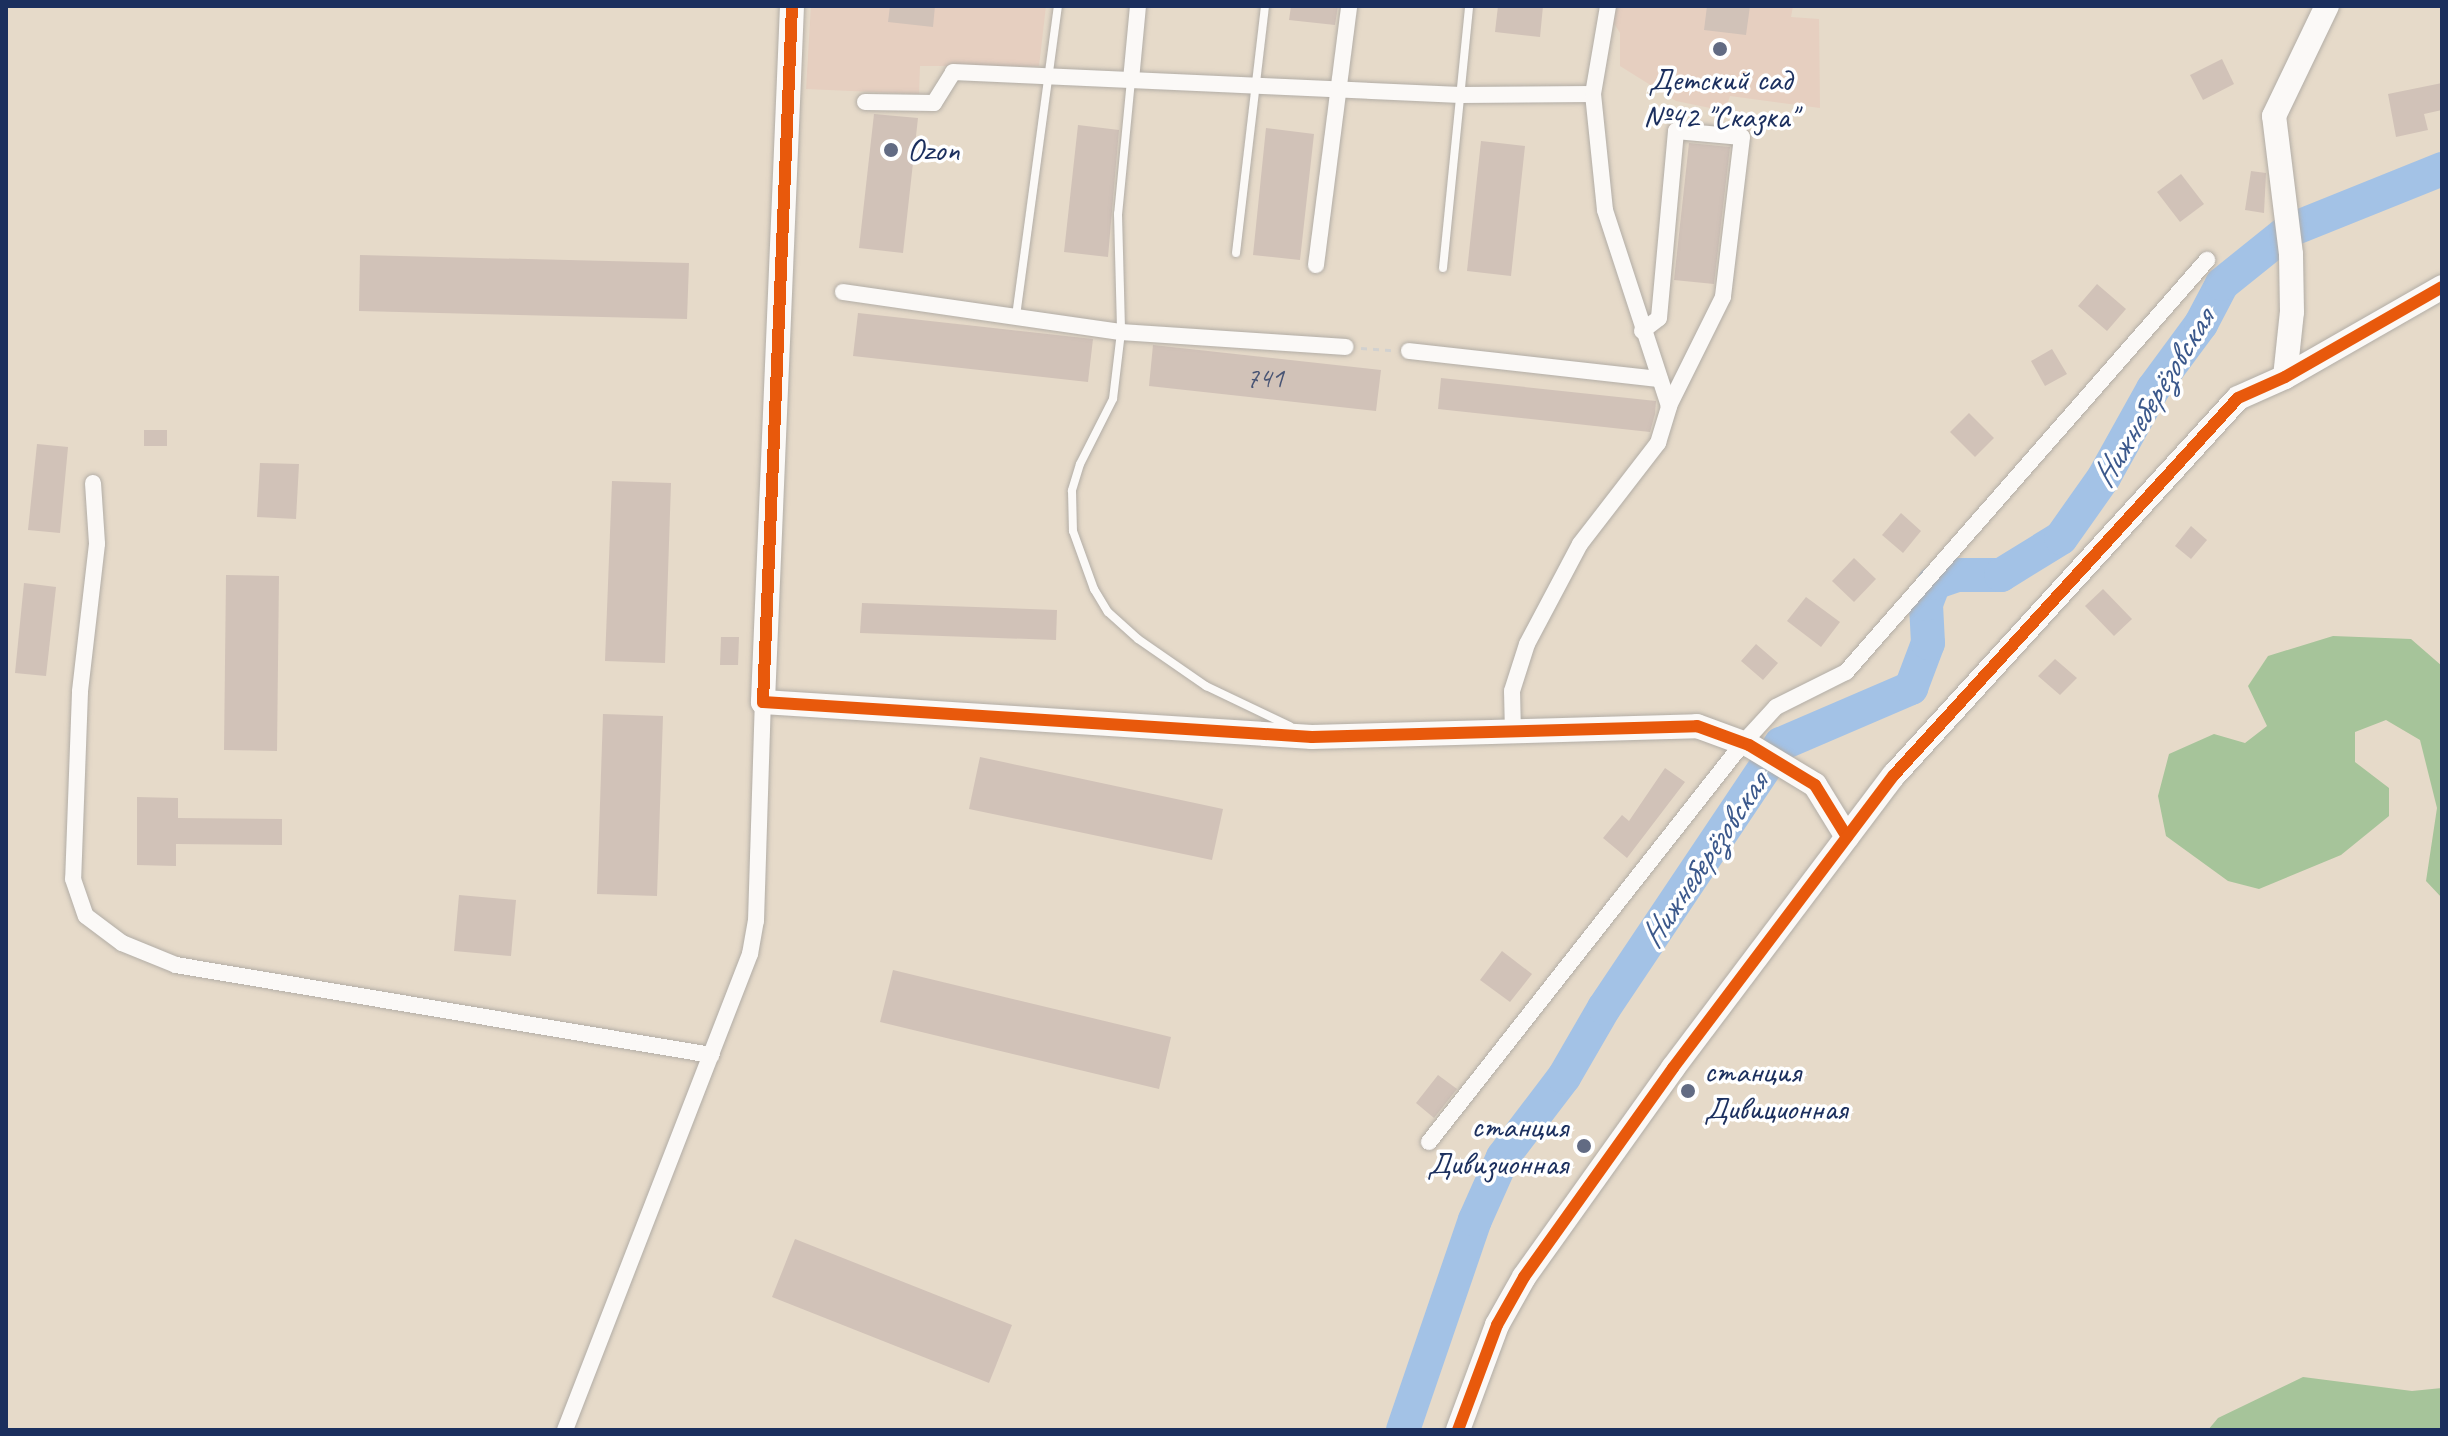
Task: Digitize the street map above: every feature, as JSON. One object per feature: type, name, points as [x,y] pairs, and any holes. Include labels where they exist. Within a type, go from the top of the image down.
[{"type":"street","points":[[565,1430],[750,954],[756,921],[792,6]]},
{"type":"street","points":[[1131,80],[1138,6]]},
{"type":"street","points":[[1316,265],[1349,6]]},
{"type":"street","points":[[1608,6],[1593,94],[1609,229],[1669,406]]},
{"type":"street","points":[[2285,377],[2292,312],[2291,254],[2274,116],[2327,6]]},
{"type":"street","points":[[865,102],[934,103],[953,72],[1460,95],[1593,94]]},
{"type":"street","points":[[1513,734],[1512,691],[1533,631],[1580,544],[1658,443],[1669,406],[1723,297],[1742,137],[1676,131],[1659,318],[1642,331]]},
{"type":"street","points":[[1429,1142],[1743,743],[1776,707],[1846,672],[2207,260]]},
{"type":"street","points":[[1458,1430],[1497,1325],[1524,1277],[1894,775],[2238,398],[2285,377],[2442,287]]},
{"type":"street","points":[[843,292],[1121,332],[1346,347]]},
{"type":"street","points":[[1409,351],[1659,379]]},
{"type":"street","points":[[93,483],[97,544],[80,692],[73,879],[86,916],[122,943],[176,965],[711,1055]]},
{"type":"street","points":[[763,702],[1312,737],[1513,734],[1697,726],[1743,743],[1815,785],[1847,837]]},
{"type":"lane","points":[[1016,317],[1058,6]]},
{"type":"lane","points":[[1236,253],[1265,6]]},
{"type":"lane","points":[[1443,268],[1469,6]]},
{"type":"lane","points":[[1131,80],[1118,214],[1121,332],[1113,399],[1080,464],[1072,491],[1073,531],[1094,589],[1108,612],[1172,665],[1312,737]]},
{"type":"path","points":[[1346,347],[1409,351]]},
{"type":"shaded area","points":[[811,6],[1046,6],[1039,66],[920,66],[919,94],[806,89]]},
{"type":"shaded area","name":"Детский сад №42 \"Сказка\"","points":[[1614,6],[1793,6],[1791,17],[1819,19],[1820,108],[1730,96],[1725,111],[1676,101],[1620,66],[1620,33],[1611,19]]},
{"type":"green space","points":[[2333,636],[2411,639],[2442,666],[2442,898],[2426,881],[2437,808],[2420,740],[2386,720],[2355,732],[2355,762],[2389,788],[2389,816],[2341,855],[2259,889],[2228,881],[2166,836],[2158,796],[2169,754],[2214,734],[2245,743],[2267,726],[2248,686],[2268,656]]},
{"type":"green space","points":[[2303,1377],[2412,1391],[2442,1388],[2442,1430],[2208,1430],[2218,1418]]},
{"type":"building","points":[[890,6],[935,6],[933,27],[888,22]]},
{"type":"building","points":[[1291,6],[1338,6],[1335,25],[1289,20]]},
{"type":"building","points":[[1498,6],[1543,6],[1540,37],[1495,32]]},
{"type":"building","points":[[1707,6],[1750,6],[1746,35],[1704,30]]},
{"type":"building","points":[[2222,59],[2234,84],[2203,100],[2190,75]]},
{"type":"building","points":[[2442,83],[2442,110],[2424,114],[2428,130],[2396,137],[2388,94]]},
{"type":"building","points":[[874,114],[918,118],[903,253],[859,248]]},
{"type":"building","points":[[1078,125],[1119,130],[1108,257],[1064,252]]},
{"type":"building","points":[[1266,128],[1314,134],[1300,260],[1253,255]]},
{"type":"building","points":[[1481,141],[1525,146],[1511,276],[1467,271]]},
{"type":"building","points":[[1689,143],[1730,147],[1714,284],[1674,280]]},
{"type":"building","points":[[2251,171],[2266,173],[2264,213],[2245,210]]},
{"type":"building","points":[[2181,174],[2204,204],[2180,222],[2157,192]]},
{"type":"building","points":[[360,255],[689,263],[687,319],[359,311]]},
{"type":"building","points":[[2097,284],[2126,309],[2107,331],[2078,306]]},
{"type":"building","points":[[858,313],[1093,339],[1088,382],[853,356]]},
{"type":"building","points":[[1153,345],[1381,370],[1376,411],[1149,386]]},
{"type":"building","points":[[2052,349],[2067,374],[2045,386],[2031,361]]},
{"type":"building","points":[[1441,378],[1656,401],[1655,414],[1650,432],[1438,409]]},
{"type":"building","points":[[1969,413],[1994,438],[1975,457],[1950,432]]},
{"type":"building","points":[[144,430],[167,430],[167,446],[144,446]]},
{"type":"building","points":[[37,444],[68,447],[60,533],[28,530]]},
{"type":"building","points":[[260,463],[299,464],[296,519],[257,517]]},
{"type":"building","points":[[612,481],[671,483],[665,663],[605,661]]},
{"type":"building","points":[[1901,513],[1921,531],[1903,553],[1882,535]]},
{"type":"building","points":[[2191,526],[2207,540],[2191,559],[2175,546]]},
{"type":"building","points":[[1854,558],[1876,579],[1854,602],[1832,581]]},
{"type":"building","points":[[226,575],[279,576],[277,751],[224,750]]},
{"type":"building","points":[[24,583],[56,587],[46,676],[15,673]]},
{"type":"building","points":[[2103,589],[2132,619],[2114,636],[2085,606]]},
{"type":"building","points":[[1806,597],[1840,622],[1821,647],[1787,621]]},
{"type":"building","points":[[862,603],[1057,610],[1056,640],[860,633]]},
{"type":"building","points":[[721,637],[739,637],[738,665],[720,665]]},
{"type":"building","points":[[1756,644],[1778,663],[1763,680],[1741,661]]},
{"type":"building","points":[[2055,659],[2077,678],[2060,695],[2038,676]]},
{"type":"building","points":[[603,714],[663,716],[657,896],[597,894]]},
{"type":"building","points":[[980,757],[1223,809],[1212,860],[969,809]]},
{"type":"building","points":[[1665,768],[1685,782],[1627,858],[1603,838],[1622,815],[1629,821]]},
{"type":"building","points":[[137,797],[178,798],[178,818],[282,819],[282,845],[176,844],[176,866],[137,865]]},
{"type":"building","points":[[459,895],[516,900],[511,956],[454,951]]},
{"type":"building","points":[[1502,951],[1532,974],[1510,1002],[1480,980]]},
{"type":"building","points":[[893,970],[1171,1037],[1159,1089],[880,1022]]},
{"type":"building","points":[[1438,1075],[1457,1089],[1434,1118],[1416,1103]]},
{"type":"building","points":[[795,1239],[1012,1325],[989,1383],[772,1297]]},
{"type":"waterway","name":"Нижнеберёзовская","points":[[1403,1430],[1475,1220],[1503,1157],[1564,1077],[1604,1008],[1781,744],[1911,688],[1928,643],[1926,604],[1934,583],[1957,575],[2001,575],[2061,538],[2104,477],[2153,389],[2201,324],[2222,284],[2288,231],[2442,169]]},
{"type":"cycle path","points":[[792,6],[763,702],[1312,737],[1697,726],[1749,745],[1815,785],[1847,837]]},
{"type":"cycle path","points":[[1458,1430],[1497,1325],[1524,1277],[1673,1068],[1894,775],[2238,398],[2285,377],[2442,287]]},
{"type":"place","name":"Детский сад №42 \"Сказка\"","points":[[1720,49]]},
{"type":"place","name":"Ozon","points":[[891,150]]},
{"type":"place","name":"станция Дивиционная","points":[[1688,1091]]},
{"type":"place","name":"станция Дивизионная","points":[[1584,1146]]}]
